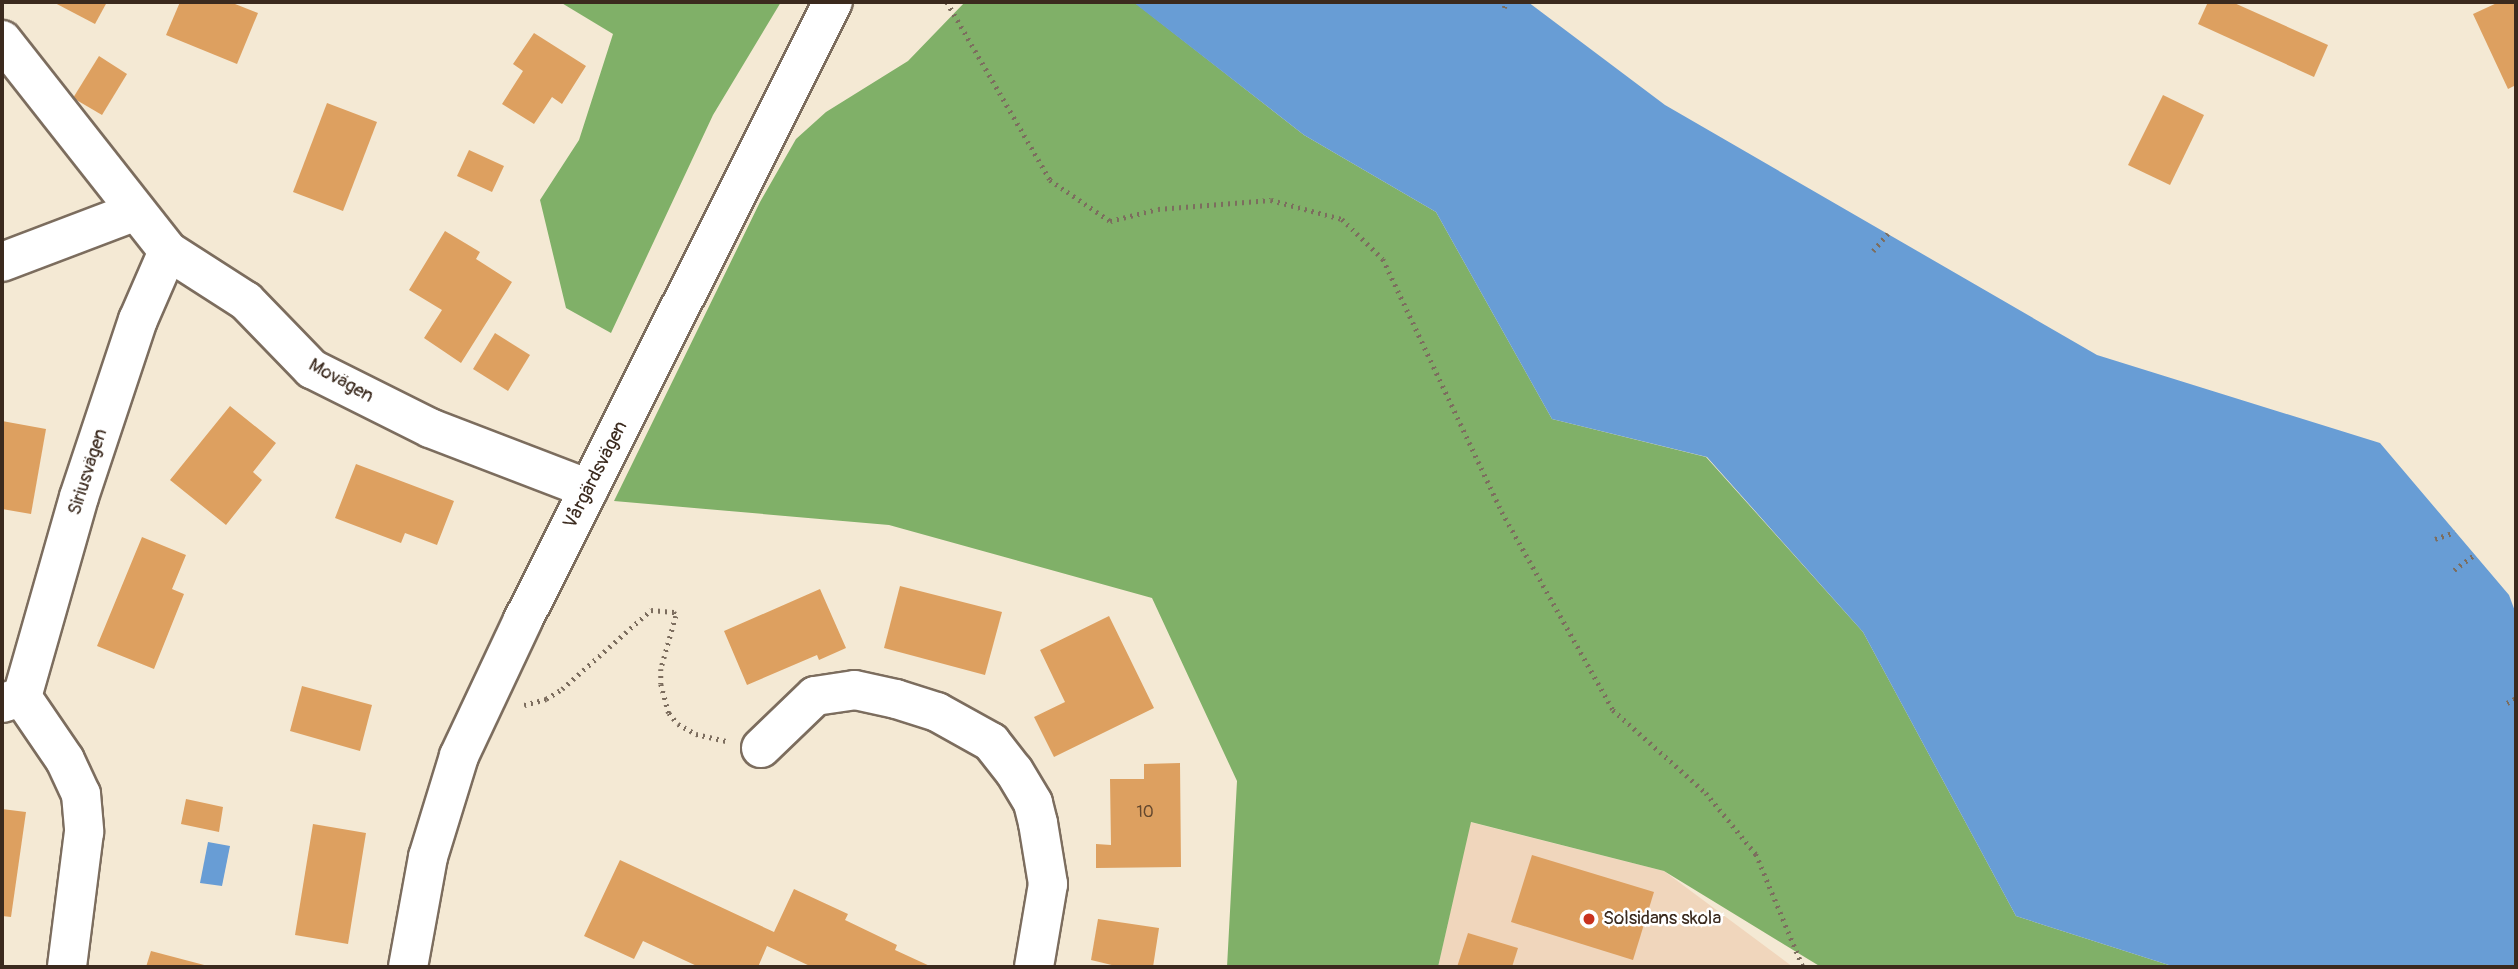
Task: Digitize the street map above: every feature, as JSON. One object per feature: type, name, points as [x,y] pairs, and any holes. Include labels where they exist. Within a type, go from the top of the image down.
[{"type":"street","name":"Vårgärdsvägen","points":[[408,967],[428,857],[458,756],[833,2]]},
{"type":"street","name":"Movägen","points":[[2,40],[168,251],[246,301],[312,369],[430,428],[589,489]]},
{"type":"street","points":[[2,262],[136,211]]},
{"type":"street","name":"Siriusvägen","points":[[67,967],[84,832],[81,794],[65,760],[12,700],[138,320],[168,251]]},
{"type":"street","points":[[761,748],[815,696],[855,690],[937,712],[991,742],[1014,771],[1033,803],[1038,823],[1048,884],[1034,967]]},
{"type":"path","points":[[947,2],[1050,180],[1110,221],[1158,209],[1270,201],[1342,219],[1383,259],[1502,513],[1613,710],[1706,793],[1756,854],[1803,967]]},
{"type":"path","points":[[1873,251],[1888,233]]},
{"type":"path","points":[[2435,539],[2455,532]]},
{"type":"path","points":[[2454,570],[2474,555]]},
{"type":"path","points":[[519,706],[546,699],[562,689],[651,610],[674,612],[676,616],[661,669],[661,684],[668,713],[678,724],[696,734],[761,748]]},
{"type":"path","points":[[2507,703],[2516,698]]},
{"type":"shaded area","name":"Solsidans skola","points":[[1470,822],[1664,871],[1793,967],[1438,967]]},
{"type":"green space","points":[[560,2],[781,2],[713,115],[611,333],[566,308],[540,200],[579,140],[613,34]]},
{"type":"green space","points":[[965,2],[1134,2],[1304,135],[1436,212],[1552,419],[1706,457],[1863,632],[2016,916],[2175,967],[1821,967],[1664,871],[1471,822],[1438,967],[1227,967],[1237,781],[1152,598],[889,525],[614,501],[760,202],[796,139],[826,112],[908,61]]},
{"type":"water","points":[[1133,2],[1528,2],[1665,105],[2097,355],[2380,443],[2509,595],[2516,614],[2516,967],[2175,967],[2016,916],[1863,632],[1707,457],[1552,419],[1436,212],[1304,135]]},
{"type":"water","points":[[208,842],[230,846],[222,886],[200,883]]},
{"type":"building","points":[[53,2],[107,2],[95,24]]},
{"type":"building","points":[[180,2],[230,2],[258,13],[237,64],[166,35]]},
{"type":"building","points":[[2208,2],[2232,2],[2328,45],[2314,77],[2198,24]]},
{"type":"building","points":[[2499,2],[2516,2],[2516,85],[2508,89],[2473,14]]},
{"type":"building","points":[[534,33],[586,66],[562,104],[552,97],[534,124],[502,104],[523,71],[513,64]]},
{"type":"building","points":[[99,56],[127,74],[102,115],[73,98]]},
{"type":"building","points":[[2163,95],[2204,115],[2170,185],[2128,165]]},
{"type":"building","points":[[327,103],[377,122],[343,211],[293,192]]},
{"type":"building","points":[[469,150],[504,166],[492,192],[457,176]]},
{"type":"building","points":[[445,231],[480,252],[476,259],[512,282],[461,363],[424,338],[442,310],[409,290]]},
{"type":"building","points":[[495,333],[530,355],[508,391],[473,369]]},
{"type":"building","points":[[230,406],[276,443],[253,472],[262,480],[226,525],[170,480]]},
{"type":"building","points":[[2,421],[46,429],[31,514],[2,509]]},
{"type":"building","points":[[356,464],[454,501],[437,545],[405,533],[401,543],[335,518]]},
{"type":"building","points":[[142,537],[186,555],[172,589],[184,594],[154,669],[97,646]]},
{"type":"building","points":[[900,586],[1002,612],[985,675],[884,648]]},
{"type":"building","points":[[820,589],[846,648],[819,660],[817,655],[747,685],[724,631]]},
{"type":"building","points":[[1109,616],[1154,708],[1054,757],[1034,717],[1065,702],[1040,650]]},
{"type":"building","points":[[302,686],[372,705],[360,751],[290,731]]},
{"type":"building","points":[[1180,763],[1181,867],[1096,868],[1096,844],[1111,845],[1110,779],[1144,779],[1144,764]]},
{"type":"building","points":[[186,799],[223,807],[219,832],[181,824]]},
{"type":"building","points":[[2,809],[26,812],[11,917],[2,916]]},
{"type":"building","points":[[313,824],[366,833],[348,944],[295,935]]},
{"type":"building","points":[[1532,855],[1654,892],[1633,960],[1511,922]]},
{"type":"building","points":[[620,860],[774,932],[794,889],[848,914],[845,920],[897,945],[895,950],[932,967],[812,967],[767,946],[758,967],[699,967],[643,941],[634,959],[584,936]]},
{"type":"building","points":[[1098,919],[1159,928],[1153,967],[1120,967],[1091,960]]},
{"type":"building","points":[[1468,933],[1518,948],[1512,967],[1457,967]]},
{"type":"building","points":[[151,951],[208,966],[208,967],[146,967]]},
{"type":"place","name":"Solsidans skola","points":[[1589,919]]}]
